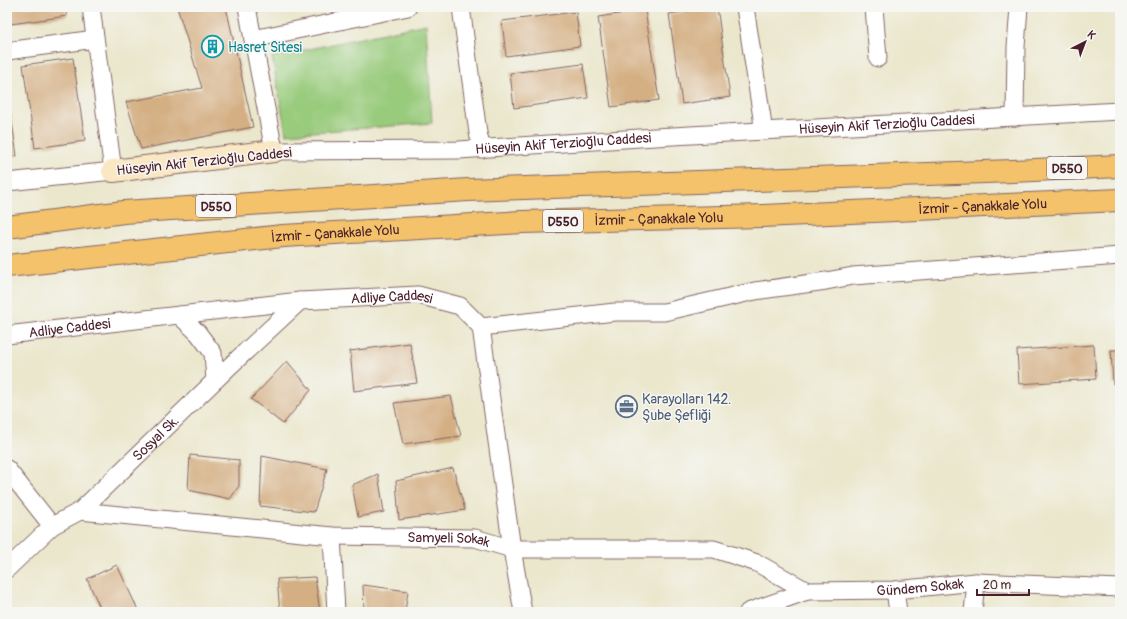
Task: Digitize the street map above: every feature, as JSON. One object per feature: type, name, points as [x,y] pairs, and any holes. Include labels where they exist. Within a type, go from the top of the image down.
[{"type":"highway","name":"D550","points":[[8,227],[124,212],[460,190],[1120,166]]},
{"type":"highway","name":"İzmir - Çanakkale Yolu","points":[[11,266],[283,236],[522,222],[763,216],[1120,200]]},
{"type":"street","points":[[91,7],[114,171]]},
{"type":"street","points":[[247,7],[274,152]]},
{"type":"street","points":[[252,39],[408,7]]},
{"type":"street","points":[[461,7],[482,149]]},
{"type":"street","points":[[745,7],[763,131]]},
{"type":"street","points":[[874,7],[878,58]]},
{"type":"street","points":[[1015,117],[1016,47],[1019,7]]},
{"type":"street","points":[[7,50],[95,38]]},
{"type":"street","name":"Hüseyin Akif Terzioğlu Caddesi","points":[[7,182],[274,152],[482,149],[763,131],[1120,111]]},
{"type":"street","points":[[523,612],[512,548],[481,328],[615,312],[664,312],[755,291],[853,276],[1120,256]]},
{"type":"street","name":"Adliye Caddesi","points":[[7,335],[300,301],[418,295],[460,306],[481,328]]},
{"type":"street","name":"Sosyal Sk.","points":[[7,569],[52,526],[80,511],[215,380],[300,301]]},
{"type":"street","points":[[179,315],[198,333],[213,353],[215,380]]},
{"type":"street","points":[[7,469],[52,526]]},
{"type":"street","name":"Samyeli Sokak","points":[[80,511],[332,536],[475,538],[512,548],[714,550],[757,563],[807,591]]},
{"type":"street","points":[[332,536],[336,612]]},
{"type":"street","points":[[973,612],[976,582]]},
{"type":"street","name":"Gündem Sokak","points":[[748,612],[807,591],[895,590],[976,582],[1120,588]]},
{"type":"street","points":[[895,590],[898,612]]},
{"type":"green space","points":[[426,24],[432,123],[286,134],[272,57]]},
{"type":"building","points":[[8,7],[66,7],[67,16],[11,24]]},
{"type":"building","name":"Hasret Sitesi","points":[[177,7],[226,7],[253,127],[141,149],[126,102],[202,88]]},
{"type":"building","points":[[717,7],[730,97],[682,104],[669,14]]},
{"type":"building","points":[[645,10],[659,100],[611,107],[598,17]]},
{"type":"building","points":[[576,12],[580,46],[506,56],[502,21]]},
{"type":"building","points":[[73,58],[85,141],[35,148],[23,65]]},
{"type":"building","points":[[583,64],[588,98],[514,108],[510,73]]},
{"type":"building","points":[[7,89],[17,156],[7,157]]},
{"type":"building","points":[[410,343],[417,383],[354,391],[350,351]]},
{"type":"building","points":[[1094,345],[1096,379],[1019,384],[1017,350]]},
{"type":"building","points":[[1111,350],[1120,350],[1120,384],[1113,384]]},
{"type":"building","points":[[287,361],[311,390],[283,424],[251,399]]},
{"type":"building","points":[[451,396],[461,436],[403,444],[394,403]]},
{"type":"building","points":[[190,455],[239,460],[239,486],[230,499],[188,490]]},
{"type":"building","points":[[262,456],[327,469],[314,512],[260,506]]},
{"type":"building","points":[[453,468],[465,510],[399,520],[396,481]]},
{"type":"building","points":[[378,474],[384,512],[358,517],[352,485]]},
{"type":"building","points":[[117,565],[138,610],[133,612],[102,612],[87,579]]},
{"type":"building","points":[[315,577],[320,612],[280,612],[277,579]]},
{"type":"building","points":[[363,585],[408,591],[405,612],[364,612]]},
{"type":"place","name":"Hasret Sitesi","points":[[212,47]]},
{"type":"place","name":"Karayolları 142. Şube Şefliği","points":[[627,407]]}]
